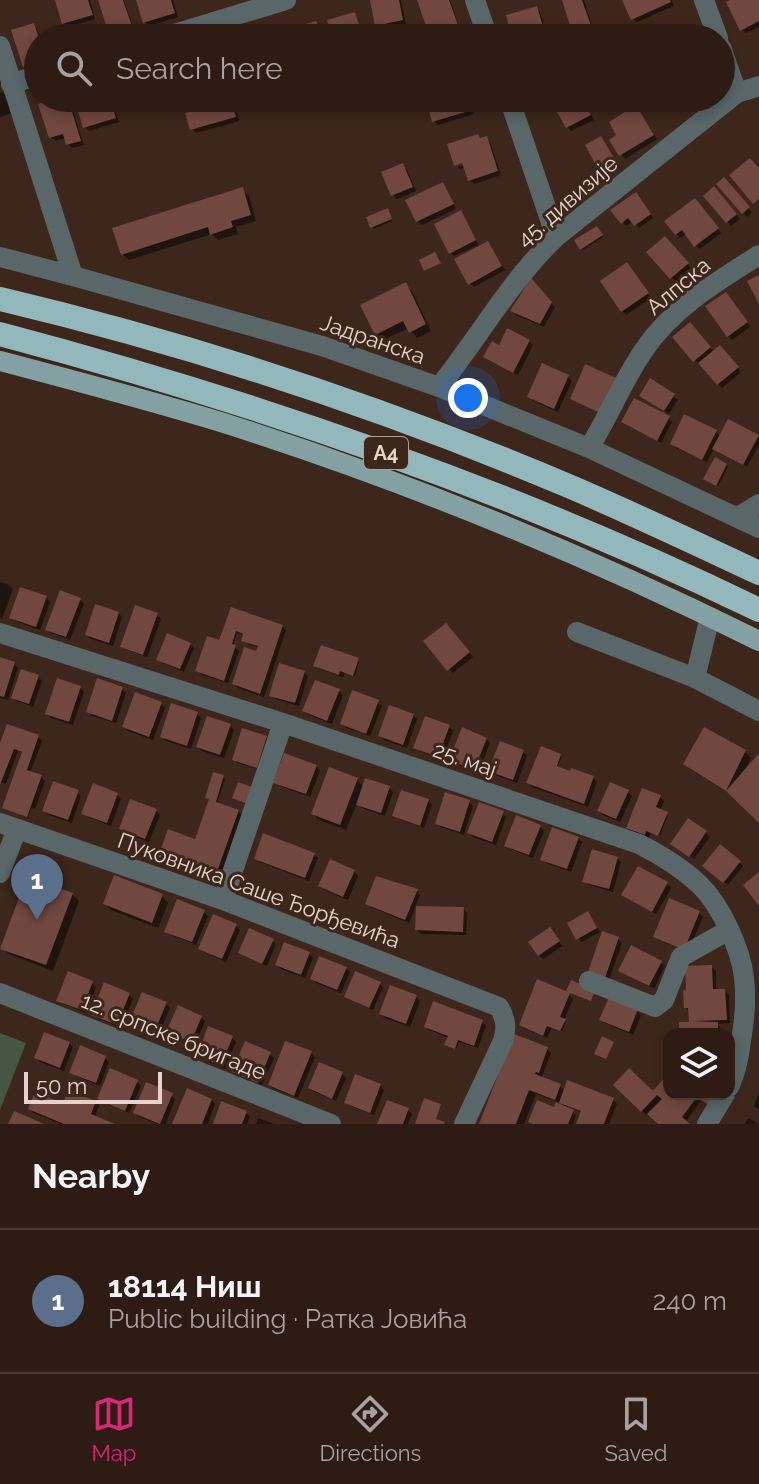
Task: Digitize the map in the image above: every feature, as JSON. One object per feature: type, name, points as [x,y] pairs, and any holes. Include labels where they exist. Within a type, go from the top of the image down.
[{"type":"highway","name":"A4","points":[[0,299],[173,346],[354,404],[571,487],[759,573]]},
{"type":"highway","name":"A4","points":[[0,334],[197,389],[402,459],[534,509],[759,610]]},
{"type":"main road","points":[[0,361],[226,424],[313,453],[519,532],[627,578],[759,641]]},
{"type":"street","points":[[207,24],[286,0]]},
{"type":"street","points":[[475,0],[483,24]]},
{"type":"street","points":[[704,0],[713,24]]},
{"type":"street","points":[[0,46],[73,276]]},
{"type":"street","points":[[11,84],[24,80]]},
{"type":"street","name":"45. дивизије","points":[[737,93],[759,86]]},
{"type":"street","points":[[735,87],[737,93]]},
{"type":"street","points":[[514,112],[556,237]]},
{"type":"street","name":"45. дивизије","points":[[439,387],[535,257],[713,112]]},
{"type":"street","name":"Алпска","points":[[589,448],[645,349],[678,312],[759,255]]},
{"type":"street","name":"Јадранска","points":[[0,257],[322,346],[439,387],[589,448],[759,528]]},
{"type":"street","points":[[738,517],[759,504]]},
{"type":"street","points":[[695,678],[710,617]]},
{"type":"street","points":[[577,632],[695,678],[759,711]]},
{"type":"street","name":"25. мај","points":[[0,633],[283,723],[639,844],[661,856],[702,887],[752,970],[735,1068]]},
{"type":"street","points":[[223,900],[283,723]]},
{"type":"street","points":[[0,873],[8,826]]},
{"type":"street","name":"Пуковника Саше Ђорђевића","points":[[8,826],[223,900],[499,1007],[507,1029],[464,1124]]},
{"type":"street","points":[[589,981],[655,1007],[664,1000],[681,957],[729,930]]},
{"type":"street","name":"12. српске бригаде","points":[[0,993],[331,1124]]},
{"type":"street","points":[[707,1124],[721,1100]]},
{"type":"green space","points":[[0,1033],[26,1043],[0,1110]]},
{"type":"building","points":[[55,0],[88,0],[93,15],[62,24]]},
{"type":"building","points":[[98,0],[123,0],[131,24],[106,24]]},
{"type":"building","points":[[136,0],[171,0],[175,13],[143,23]]},
{"type":"building","points":[[370,0],[399,0],[403,20],[375,24]]},
{"type":"building","points":[[417,0],[449,0],[458,24],[425,24]]},
{"type":"building","points":[[562,0],[582,0],[591,24],[570,24]]},
{"type":"building","points":[[622,0],[670,0],[671,2],[631,20]]},
{"type":"building","points":[[759,0],[759,21],[740,31],[726,2]]},
{"type":"building","points":[[537,6],[542,24],[508,24],[506,15]]},
{"type":"building","points":[[355,12],[359,24],[328,24],[327,20]]},
{"type":"building","points":[[24,26],[24,67],[23,67],[11,30]]},
{"type":"building","points":[[41,112],[72,112],[81,141],[66,145],[63,134],[49,138]]},
{"type":"building","points":[[78,112],[114,112],[116,118],[83,128]]},
{"type":"building","points":[[235,112],[236,117],[190,130],[185,113]]},
{"type":"building","points":[[429,112],[465,112],[432,122]]},
{"type":"building","points":[[557,112],[589,112],[591,115],[566,128]]},
{"type":"building","points":[[625,112],[640,112],[654,135],[619,156],[609,140],[616,135],[609,122]]},
{"type":"building","points":[[478,134],[480,138],[487,136],[498,171],[468,181],[462,163],[454,166],[447,144]]},
{"type":"building","points":[[601,136],[614,158],[597,167],[585,145]]},
{"type":"building","points":[[750,158],[759,168],[759,199],[753,204],[729,175]]},
{"type":"building","points":[[403,163],[413,187],[391,196],[381,172]]},
{"type":"building","points":[[724,177],[750,207],[742,214],[716,184]]},
{"type":"building","points":[[443,182],[454,204],[416,222],[405,200]]},
{"type":"building","points":[[714,186],[737,214],[726,223],[703,196]]},
{"type":"building","points":[[243,187],[251,215],[231,221],[233,227],[210,235],[208,227],[121,255],[112,228]]},
{"type":"building","points":[[636,192],[651,214],[634,226],[628,218],[621,224],[610,210]]},
{"type":"building","points":[[695,198],[719,228],[694,247],[682,230],[675,235],[664,221]]},
{"type":"building","points":[[388,208],[392,219],[370,228],[366,217]]},
{"type":"building","points":[[461,210],[476,240],[449,254],[434,224]]},
{"type":"building","points":[[597,226],[603,235],[580,250],[574,240]]},
{"type":"building","points":[[665,236],[689,263],[670,279],[646,252]]},
{"type":"building","points":[[488,241],[502,266],[468,285],[454,259]]},
{"type":"building","points":[[435,252],[441,263],[424,271],[419,260]]},
{"type":"building","points":[[627,262],[649,293],[621,312],[600,281]]},
{"type":"building","points":[[759,275],[759,304],[747,281]]},
{"type":"building","points":[[531,278],[552,302],[540,324],[510,311]]},
{"type":"building","points":[[406,282],[426,324],[409,333],[403,321],[375,335],[360,305]]},
{"type":"building","points":[[726,292],[748,322],[727,337],[705,306]]},
{"type":"building","points":[[690,322],[711,347],[693,362],[672,337]]},
{"type":"building","points":[[507,328],[530,340],[513,373],[483,357],[492,341],[499,345]]},
{"type":"building","points":[[720,345],[739,367],[717,385],[698,363]]},
{"type":"building","points":[[542,363],[569,375],[554,409],[527,397]]},
{"type":"building","points":[[585,364],[616,378],[600,413],[570,399]]},
{"type":"building","points":[[650,378],[675,394],[664,411],[639,396]]},
{"type":"building","points":[[634,398],[670,416],[657,441],[621,422]]},
{"type":"building","points":[[684,414],[717,430],[702,460],[670,444]]},
{"type":"building","points":[[728,419],[759,435],[743,465],[712,449]]},
{"type":"building","points":[[715,457],[727,464],[716,486],[703,479]]},
{"type":"building","points":[[20,587],[47,596],[36,627],[9,618]]},
{"type":"building","points":[[60,590],[81,598],[66,637],[45,630]]},
{"type":"building","points":[[95,604],[119,612],[109,643],[85,635]]},
{"type":"building","points":[[135,605],[158,613],[143,655],[120,647]]},
{"type":"building","points":[[231,607],[283,625],[260,694],[232,684],[244,647],[256,651],[258,646],[241,641],[243,634],[236,631],[232,644],[236,645],[224,681],[195,671],[207,636],[219,640]]},
{"type":"building","points":[[446,623],[470,652],[447,671],[423,641]]},
{"type":"building","points":[[167,633],[191,643],[180,669],[156,660]]},
{"type":"building","points":[[321,645],[359,658],[353,676],[340,671],[339,675],[313,666]]},
{"type":"building","points":[[0,657],[15,662],[4,697],[0,696]]},
{"type":"building","points":[[279,663],[305,671],[295,703],[269,696]]},
{"type":"building","points":[[21,669],[39,675],[29,704],[11,698]]},
{"type":"building","points":[[57,678],[81,686],[69,722],[45,714]]},
{"type":"building","points":[[97,678],[123,687],[112,721],[86,712]]},
{"type":"building","points":[[315,680],[340,689],[327,721],[302,711]]},
{"type":"building","points":[[352,690],[379,700],[366,734],[340,724]]},
{"type":"building","points":[[135,692],[162,702],[149,737],[122,727]]},
{"type":"building","points":[[171,703],[198,712],[187,746],[160,737]]},
{"type":"building","points":[[389,705],[414,714],[403,745],[378,736]]},
{"type":"building","points":[[207,716],[231,724],[220,755],[196,747]]},
{"type":"building","points":[[425,716],[450,725],[438,757],[413,748]]},
{"type":"building","points":[[7,724],[39,735],[27,770],[42,775],[27,817],[2,808],[22,752],[14,749],[0,785],[0,743]]},
{"type":"building","points":[[462,727],[487,738],[474,770],[449,760]]},
{"type":"building","points":[[704,727],[746,750],[726,791],[683,764]]},
{"type":"building","points":[[242,728],[267,736],[257,768],[232,760]]},
{"type":"building","points":[[500,741],[524,750],[513,780],[488,771]]},
{"type":"building","points":[[541,746],[561,754],[557,766],[594,776],[584,804],[526,783]]},
{"type":"building","points":[[284,753],[317,765],[306,794],[273,783]]},
{"type":"building","points":[[759,753],[759,823],[726,791]]},
{"type":"building","points":[[329,767],[358,778],[340,825],[311,814]]},
{"type":"building","points":[[213,772],[224,775],[216,802],[239,810],[215,877],[158,857],[168,829],[195,839],[209,799],[205,798]]},
{"type":"building","points":[[365,778],[390,786],[381,813],[356,805]]},
{"type":"building","points":[[53,781],[79,790],[68,820],[42,811]]},
{"type":"building","points":[[238,782],[254,788],[248,804],[232,798]]},
{"type":"building","points":[[610,782],[629,790],[616,819],[597,811]]},
{"type":"building","points":[[93,783],[118,793],[107,823],[81,814]]},
{"type":"building","points":[[642,788],[661,795],[656,807],[668,812],[658,836],[626,828]]},
{"type":"building","points":[[401,790],[429,799],[420,826],[392,816]]},
{"type":"building","points":[[445,792],[470,800],[460,832],[435,824]]},
{"type":"building","points":[[130,799],[157,809],[145,839],[119,829]]},
{"type":"building","points":[[479,802],[504,811],[492,842],[467,833]]},
{"type":"building","points":[[516,815],[541,825],[529,855],[504,846]]},
{"type":"building","points":[[688,818],[707,831],[689,857],[670,844]]},
{"type":"building","points":[[552,827],[579,837],[567,869],[540,860]]},
{"type":"building","points":[[263,833],[315,853],[305,878],[254,859]]},
{"type":"building","points":[[720,844],[741,861],[723,883],[702,866]]},
{"type":"building","points":[[592,849],[618,857],[609,889],[582,882]]},
{"type":"building","points":[[330,859],[355,870],[343,897],[318,886]]},
{"type":"building","points":[[638,866],[668,882],[652,912],[621,895]]},
{"type":"building","points":[[759,872],[759,906],[743,885]]},
{"type":"building","points":[[114,875],[163,894],[152,923],[103,904]]},
{"type":"building","points":[[27,876],[73,893],[46,965],[0,949]]},
{"type":"building","points":[[376,876],[418,889],[405,920],[365,904]]},
{"type":"building","points":[[669,898],[700,911],[684,950],[653,937]]},
{"type":"building","points":[[177,899],[205,910],[192,942],[164,932]]},
{"type":"building","points":[[416,906],[464,907],[463,932],[415,930]]},
{"type":"building","points":[[588,911],[597,928],[576,940],[567,923]]},
{"type":"building","points":[[213,914],[237,924],[222,959],[198,949]]},
{"type":"building","points":[[550,927],[560,941],[538,956],[528,942]]},
{"type":"building","points":[[249,928],[274,939],[262,964],[238,953]]},
{"type":"building","points":[[602,931],[619,937],[605,978],[588,972]]},
{"type":"building","points":[[284,942],[310,952],[301,975],[275,965]]},
{"type":"building","points":[[631,945],[662,961],[649,986],[618,971]]},
{"type":"building","points":[[319,956],[347,967],[337,990],[310,979]]},
{"type":"building","points":[[712,965],[713,989],[725,989],[727,1020],[692,1021],[718,1022],[718,1028],[679,1028],[679,1022],[689,1022],[688,1008],[684,1008],[685,966]]},
{"type":"building","points":[[68,971],[93,981],[82,1010],[56,1001]]},
{"type":"building","points":[[355,971],[381,982],[369,1008],[344,997]]},
{"type":"building","points":[[537,979],[566,991],[571,980],[595,990],[591,1001],[570,993],[560,1017],[566,1019],[560,1031],[547,1026],[543,1036],[519,1025]]},
{"type":"building","points":[[104,982],[130,993],[117,1025],[91,1015]]},
{"type":"building","points":[[390,985],[417,995],[406,1024],[379,1014]]},
{"type":"building","points":[[142,992],[167,1002],[156,1028],[131,1018]]},
{"type":"building","points":[[609,997],[638,1009],[629,1032],[599,1020]]},
{"type":"building","points":[[433,1001],[483,1020],[474,1046],[458,1040],[455,1049],[444,1045],[448,1036],[424,1027]]},
{"type":"building","points":[[178,1005],[202,1016],[191,1042],[166,1032]]},
{"type":"building","points":[[208,1026],[233,1036],[221,1066],[197,1056]]},
{"type":"building","points":[[44,1032],[70,1042],[60,1068],[34,1058]]},
{"type":"building","points":[[514,1034],[548,1047],[539,1073],[535,1074],[561,1084],[555,1100],[529,1090],[516,1124],[479,1124]]},
{"type":"building","points":[[602,1036],[614,1042],[606,1059],[594,1054]]},
{"type":"building","points":[[245,1041],[271,1052],[258,1083],[232,1072]]},
{"type":"building","points":[[285,1041],[312,1051],[294,1096],[268,1085]]},
{"type":"building","points":[[80,1045],[106,1056],[96,1083],[69,1073]]},
{"type":"building","points":[[319,1062],[343,1072],[332,1099],[308,1088]]},
{"type":"building","points":[[110,1068],[138,1080],[125,1111],[97,1099]]},
{"type":"building","points":[[629,1068],[653,1091],[663,1079],[663,1100],[695,1100],[682,1117],[690,1124],[658,1124],[647,1114],[662,1099],[657,1095],[641,1112],[613,1085]]},
{"type":"building","points":[[355,1074],[381,1084],[370,1113],[344,1103]]},
{"type":"building","points":[[567,1080],[614,1098],[604,1124],[576,1124],[581,1111],[559,1103]]},
{"type":"building","points":[[146,1082],[173,1093],[160,1124],[133,1113]]},
{"type":"building","points":[[187,1088],[212,1099],[202,1124],[172,1124]]},
{"type":"building","points":[[68,1090],[96,1101],[91,1114],[115,1124],[64,1124],[28,1109],[35,1092],[63,1103]]},
{"type":"building","points":[[424,1098],[441,1104],[436,1119],[444,1124],[415,1124]]},
{"type":"building","points":[[387,1100],[409,1108],[403,1124],[377,1124]]},
{"type":"building","points":[[537,1100],[554,1107],[556,1102],[574,1110],[568,1124],[528,1122]]},
{"type":"building","points":[[702,1100],[714,1100],[712,1107]]},
{"type":"building","points":[[221,1101],[247,1111],[242,1124],[213,1124]]},
{"type":"building","points":[[14,1111],[44,1124],[8,1124]]},
{"type":"place","name":"18114 Ниш","points":[[37,920]]}]
